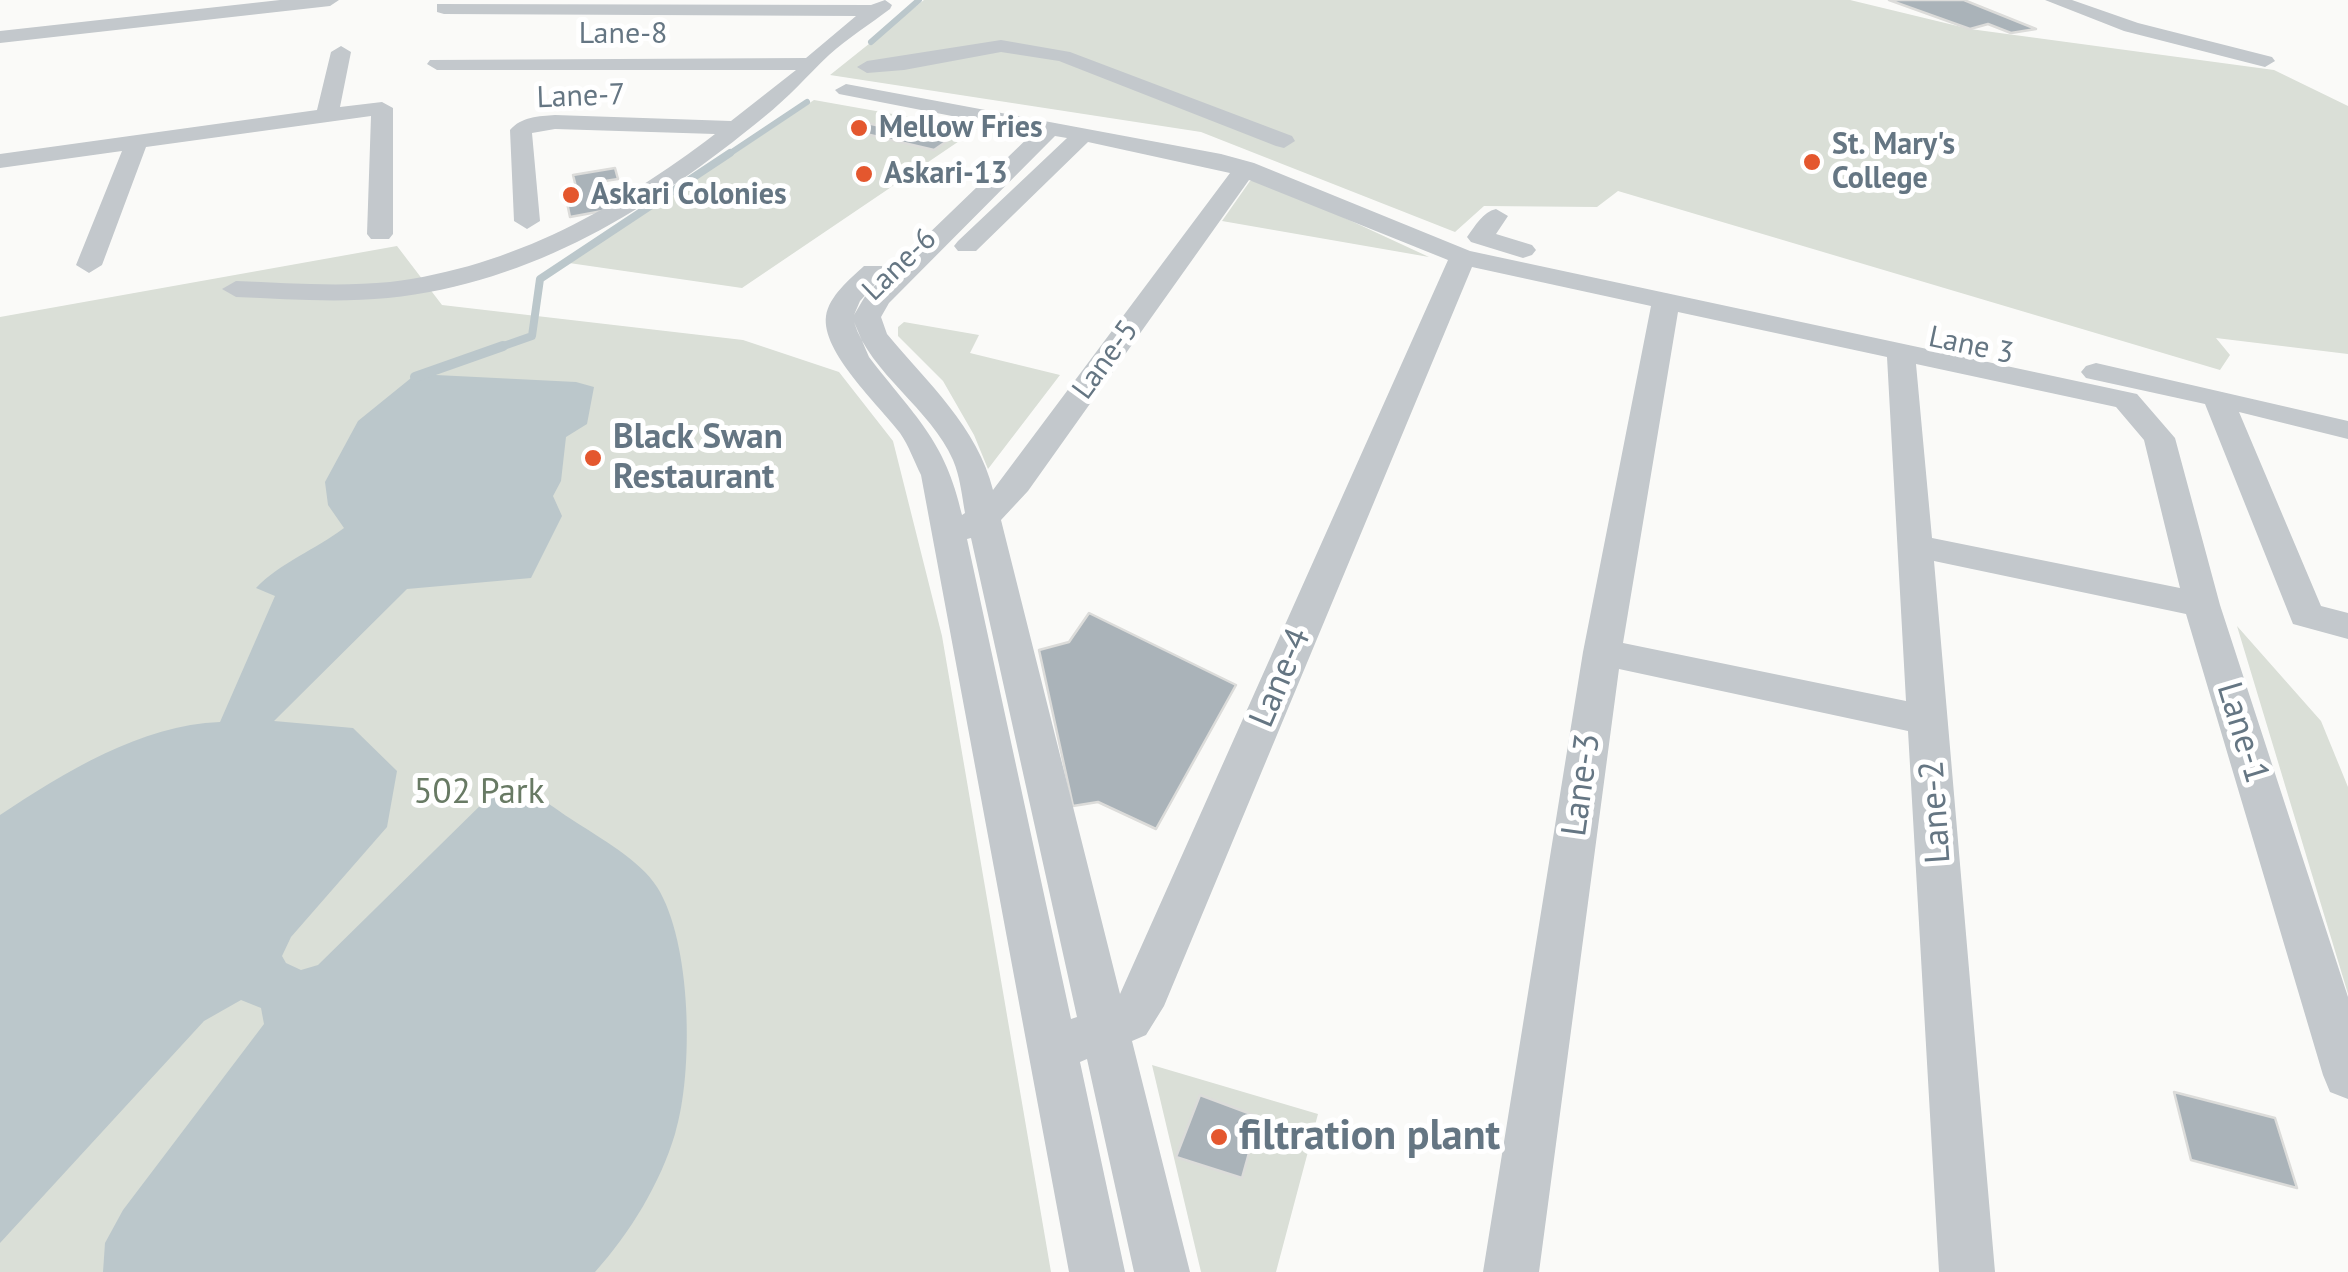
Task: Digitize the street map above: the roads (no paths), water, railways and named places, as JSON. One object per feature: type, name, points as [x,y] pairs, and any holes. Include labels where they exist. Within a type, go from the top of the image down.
[{"type":"street","points":[[0,37],[330,0]]},
{"type":"street","points":[[2054,0],[2130,27],[2265,61]]},
{"type":"street","points":[[444,8],[881,6]]},
{"type":"street","points":[[815,82],[841,38],[881,6]]},
{"type":"street","points":[[841,38],[843,49],[857,68]]},
{"type":"street","points":[[236,290],[390,290],[452,280],[512,264],[562,245],[607,220],[744,122],[815,82],[857,68],[932,60],[1000,46],[1050,53],[1284,141]]},
{"type":"street","points":[[327,116],[342,52]]},
{"type":"street","points":[[892,98],[895,81],[908,70],[932,60]]},
{"type":"street","name":"Lane-8","points":[[437,64],[815,82]]},
{"type":"street","points":[[815,82],[857,68],[908,70]]},
{"type":"street","points":[[815,82],[1183,152],[1246,168],[1463,258],[1901,352]]},
{"type":"street","points":[[0,162],[382,108],[380,234]]},
{"type":"street","name":"Lane-7","points":[[527,221],[521,130],[528,126],[555,122],[744,122]]},
{"type":"street","points":[[1054,130],[848,299],[840,314],[841,330],[863,345],[946,422],[970,461],[1162,1272]]},
{"type":"street","points":[[89,265],[137,142]]},
{"type":"street","name":"Lane-5","points":[[952,537],[985,517],[1016,484],[1246,168]]},
{"type":"street","name":"Lane 3","points":[[1496,216],[1480,237],[1523,250],[2218,398]]},
{"type":"street","name":"Lane-4","points":[[1052,1050],[1129,1019],[1140,1006],[1463,258]]},
{"type":"street","name":"Lane-3","points":[[1511,1272],[1602,652],[1666,300]]},
{"type":"street","points":[[863,345],[937,475],[1097,1272]]},
{"type":"street","name":"Lane-1","points":[[1901,352],[2126,400],[2159,438],[2202,604],[2348,1075]]},
{"type":"street","name":"Lane-2","points":[[1901,352],[1918,546],[1967,1272]]},
{"type":"street","points":[[2218,398],[2348,430]]},
{"type":"street","points":[[2218,398],[2306,615],[2348,626]]},
{"type":"street","points":[[1918,546],[2202,604]]},
{"type":"street","points":[[1602,652],[1930,721]]},
{"type":"waterway","points":[[871,42],[919,0]]},
{"type":"waterway","points":[[726,156],[807,102]]},
{"type":"waterway","points":[[495,349],[532,336],[540,279],[730,153]]},
{"type":"waterway","points":[[415,377],[503,346]]},
{"type":"place","name":"Mellow Fries","points":[[859,128]]},
{"type":"place","name":"St. Mary's College","points":[[1812,162]]},
{"type":"place","name":"Askari-13","points":[[864,174]]},
{"type":"place","name":"Askari Colonies","points":[[571,195]]},
{"type":"place","name":"Black Swan Restaurant","points":[[593,458]]},
{"type":"place","name":"filtration plant","points":[[1219,1137]]},
{"type":"park label","name":"502 Park","points":[[479,793]]}]
